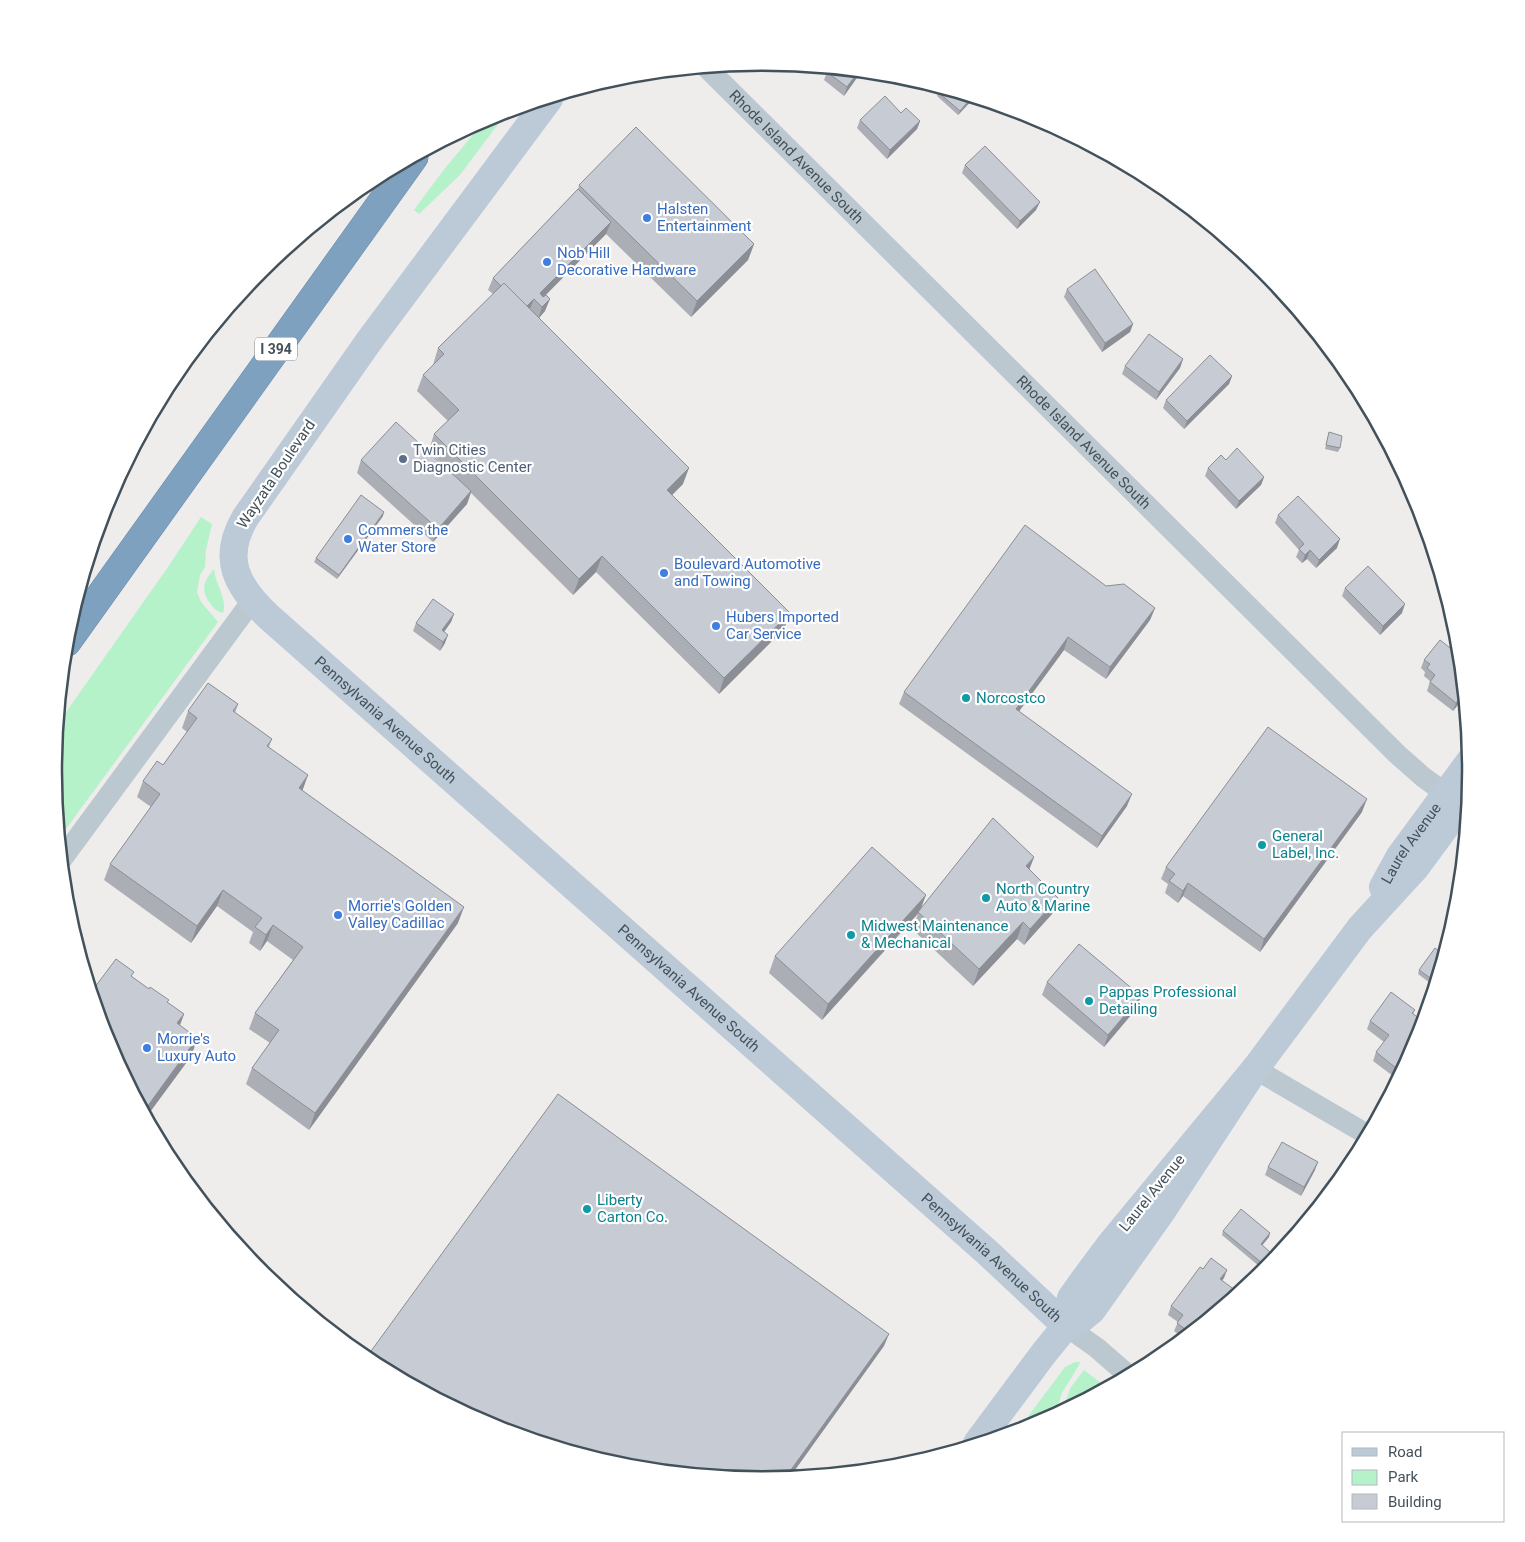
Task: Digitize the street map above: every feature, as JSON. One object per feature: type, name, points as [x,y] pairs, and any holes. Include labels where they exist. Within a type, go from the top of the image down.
[{"type":"highway","name":"I 394","points":[[78,625],[405,170]]},
{"type":"highway","points":[[74,643],[138,542]]},
{"type":"street","name":"Rhode Island Avenue South","points":[[712,73],[1397,754],[1423,777],[1461,801]]},
{"type":"street","name":"Wayzata Boulevard","points":[[252,601],[237,577],[234,565],[236,533],[369,341],[544,106]]},
{"type":"street","points":[[67,852],[252,601]]},
{"type":"street","name":"Pennsylvania Avenue South","points":[[252,601],[988,1253],[1066,1326],[1097,1348],[1123,1370]]},
{"type":"street","name":"Laurel Avenue","points":[[982,1436],[1066,1326],[1080,1320],[1092,1310],[1160,1214],[1255,1069],[1360,928],[1400,856],[1461,801]]},
{"type":"street","points":[[1255,1069],[1362,1132]]},
{"type":"green space","points":[[500,122],[460,175],[419,214],[414,210],[474,134]]},
{"type":"green space","points":[[201,517],[212,524],[206,550],[205,567],[200,575],[197,592],[201,602],[218,622],[65,830],[62,771],[65,713]]},
{"type":"green space","points":[[214,569],[223,597],[223,613],[214,608],[207,599],[204,590],[206,581]]},
{"type":"green space","points":[[1075,1362],[1080,1362],[1062,1393],[1058,1405],[1025,1420],[1065,1367]]},
{"type":"green space","points":[[1084,1370],[1101,1383],[1065,1402],[1071,1387]]},
{"type":"building","points":[[830,74],[854,77],[847,87]]},
{"type":"building","points":[[940,94],[968,102],[960,111]]},
{"type":"building","points":[[885,96],[901,113],[906,108],[920,121],[890,150],[860,120]]},
{"type":"building","name":"Halsten Entertainment","points":[[636,127],[754,244],[697,301],[579,185]]},
{"type":"building","points":[[985,146],[1040,202],[1020,221],[965,165]]},
{"type":"building","name":"Nob Hill Decorative Hardware","points":[[578,189],[611,222],[540,293],[543,297],[546,295],[550,299],[542,307],[534,299],[527,306],[504,283],[501,286],[493,278]]},
{"type":"building","points":[[1095,269],[1133,324],[1105,343],[1067,289]]},
{"type":"building","points":[[504,283],[689,468],[667,490],[790,613],[724,678],[602,556],[579,579],[434,434],[459,410],[423,375],[444,354],[438,348]]},
{"type":"building","points":[[1149,334],[1183,359],[1159,392],[1125,366]]},
{"type":"building","points":[[1210,355],[1232,376],[1187,421],[1166,400]]},
{"type":"building","points":[[396,422],[471,491],[438,529],[361,460]]},
{"type":"building","points":[[1329,432],[1342,436],[1340,448],[1326,445]]},
{"type":"building","points":[[1237,448],[1264,477],[1239,501],[1208,468],[1221,455],[1226,460]]},
{"type":"building","name":"Commers the Water Store","points":[[361,495],[384,512],[339,575],[316,558]]},
{"type":"building","points":[[1298,496],[1340,539],[1319,560],[1310,550],[1305,555],[1299,549],[1304,544],[1278,515]]},
{"type":"building","name":"Norcostco","points":[[1025,525],[1106,586],[1124,584],[1155,608],[1110,667],[1068,637],[1016,709],[1132,794],[1102,836],[904,692]]},
{"type":"building","points":[[1368,566],[1405,604],[1383,626],[1345,588]]},
{"type":"building","points":[[433,599],[454,614],[442,630],[448,635],[443,642],[416,623]]},
{"type":"building","points":[[1440,640],[1452,649],[1459,700],[1456,703],[1430,682],[1435,675],[1427,668],[1430,664],[1424,660]]},
{"type":"building","name":"Morrie's Golden Valley Cadillac","points":[[208,683],[238,704],[233,711],[272,739],[267,746],[308,775],[299,788],[464,907],[315,1113],[252,1068],[279,1030],[255,1013],[303,947],[273,925],[266,935],[255,927],[262,918],[223,890],[197,926],[110,864],[160,794],[143,781],[157,761],[163,765],[197,718],[188,711]]},
{"type":"building","name":"General Label, Inc.","points":[[1268,727],[1367,799],[1264,939],[1188,883],[1183,891],[1169,881],[1175,874],[1166,867]]},
{"type":"building","name":"North Country Auto & Marine","points":[[993,818],[1034,857],[1026,866],[1058,898],[1030,929],[1023,922],[979,969],[918,912]]},
{"type":"building","name":"Midwest Maintenance & Mechanical","points":[[872,847],[926,895],[828,1004],[775,956]]},
{"type":"building","name":"Pappas Professional Detailing","points":[[1079,944],[1141,996],[1108,1035],[1047,982]]},
{"type":"building","points":[[1435,948],[1439,951],[1431,978],[1419,970]]},
{"type":"building","name":"Morrie's Luxury Auto","points":[[116,959],[134,972],[131,976],[169,1000],[167,1002],[184,1014],[177,1023],[197,1038],[148,1106],[116,1039],[96,985]]},
{"type":"building","points":[[1391,992],[1415,1010],[1412,1013],[1417,1017],[1396,1068],[1376,1052],[1389,1035],[1370,1021]]},
{"type":"building","name":"Liberty Carton Co.","points":[[558,1094],[889,1334],[791,1470],[717,1470],[671,1465],[626,1458],[581,1447],[537,1434],[453,1399],[412,1377],[371,1351]]},
{"type":"building","points":[[1282,1142],[1318,1162],[1304,1187],[1268,1167]]},
{"type":"building","points":[[1241,1209],[1270,1233],[1261,1244],[1270,1252],[1261,1262],[1223,1231]]},
{"type":"building","points":[[1211,1258],[1227,1270],[1220,1279],[1233,1289],[1185,1329],[1177,1323],[1183,1315],[1171,1306],[1200,1267],[1203,1269]]},
{"type":"place","name":"Halsten Entertainment","points":[[647,218]]},
{"type":"place","name":"Nob Hill Decorative Hardware","points":[[547,262]]},
{"type":"place","name":"Twin Cities Diagnostic Center","points":[[403,459]]},
{"type":"place","name":"Commers the Water Store","points":[[348,539]]},
{"type":"place","name":"Boulevard Automotive and Towing","points":[[664,573]]},
{"type":"place","name":"Hubers Imported Car Service","points":[[716,626]]},
{"type":"place","name":"Norcostco","points":[[966,698]]},
{"type":"place","name":"General Label, Inc.","points":[[1262,845]]},
{"type":"place","name":"North Country Auto & Marine","points":[[986,898]]},
{"type":"place","name":"Morrie's Golden Valley Cadillac","points":[[338,915]]},
{"type":"place","name":"Midwest Maintenance & Mechanical","points":[[851,935]]},
{"type":"place","name":"Pappas Professional Detailing","points":[[1089,1001]]},
{"type":"place","name":"Morrie's Luxury Auto","points":[[147,1048]]},
{"type":"place","name":"Liberty Carton Co.","points":[[587,1209]]}]
